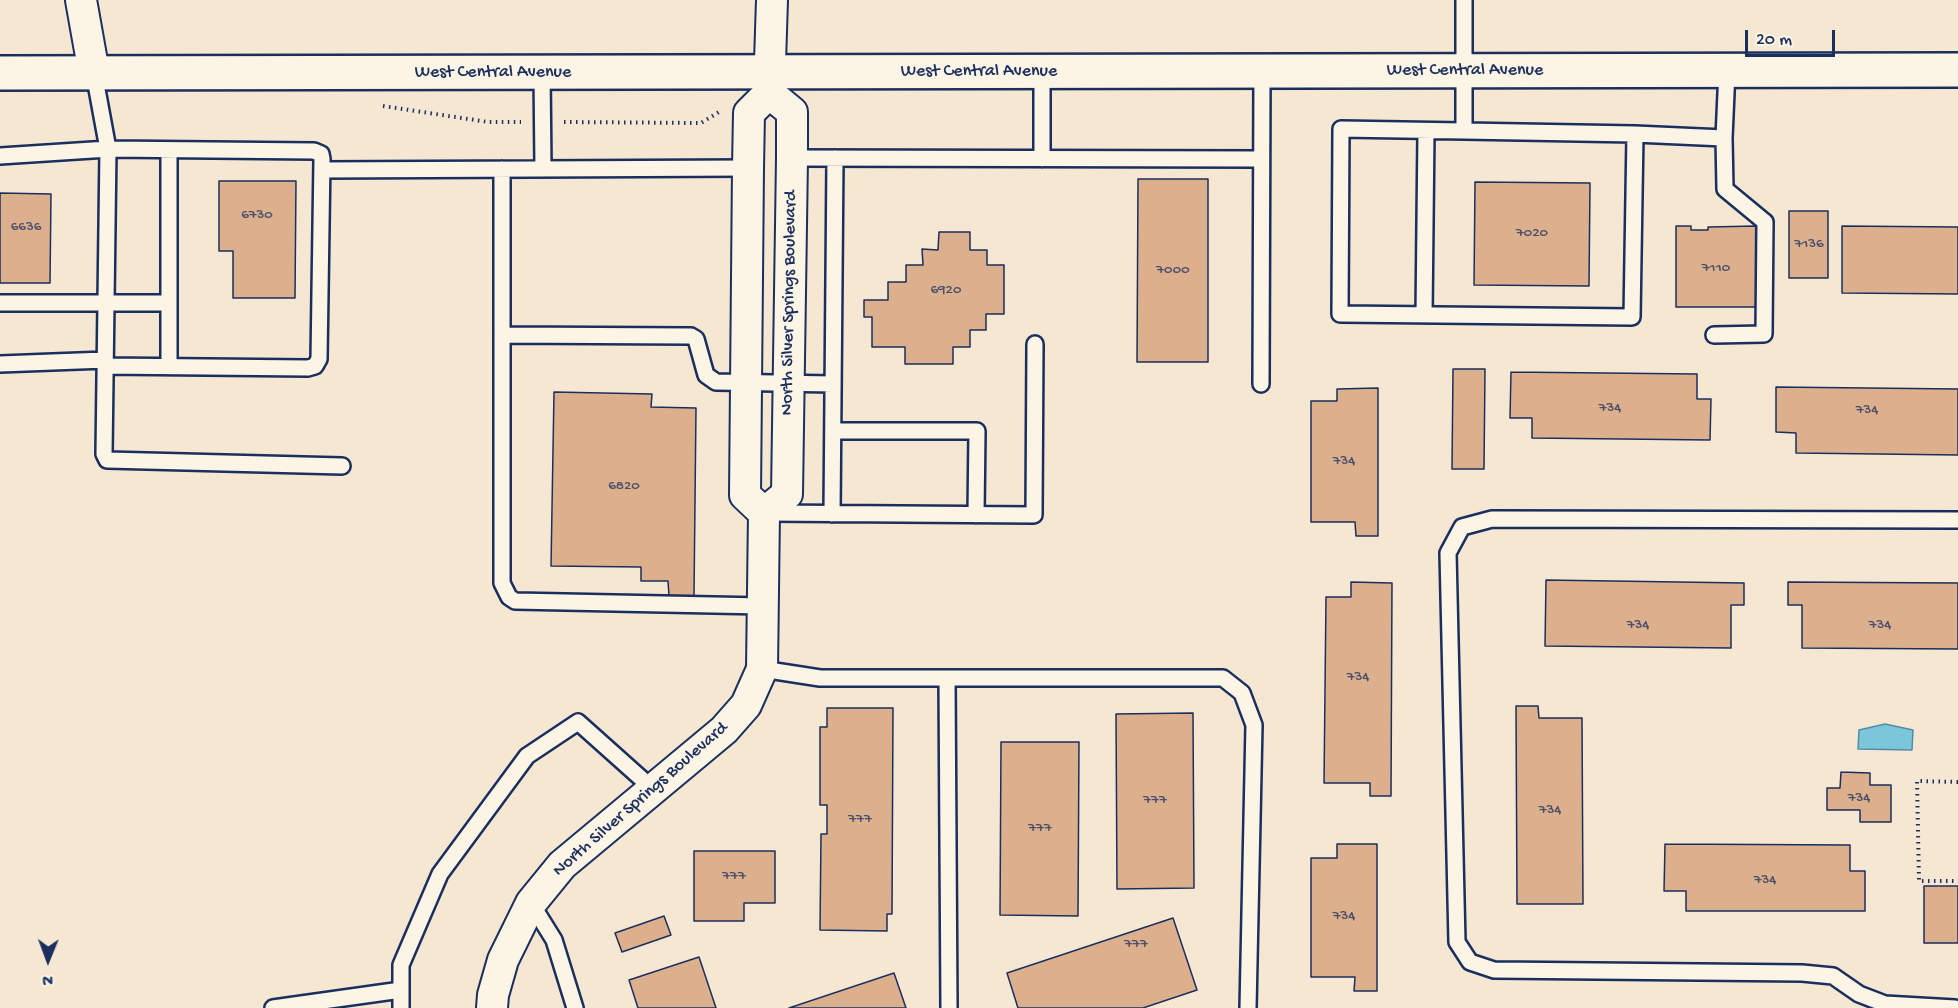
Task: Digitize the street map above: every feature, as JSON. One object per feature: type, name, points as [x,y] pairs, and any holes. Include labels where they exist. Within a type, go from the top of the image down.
[{"type":"main road","points":[[1920,70],[1958,87]]},
{"type":"main road","name":"West Central Avenue","points":[[0,73],[542,72],[764,92],[1042,72],[1958,70]]},
{"type":"street","points":[[81,0],[94,73]]},
{"type":"street","points":[[764,513],[745,495],[748,168],[749,113],[764,92],[772,0]]},
{"type":"street","name":"North Silver Springs Boulevard","points":[[492,1008],[493,995],[503,960],[531,903],[562,865],[724,730],[746,705],[762,669],[764,513],[787,494],[792,158],[792,112],[764,92]]},
{"type":"lane","points":[[1464,0],[1464,131]]},
{"type":"lane","points":[[1714,335],[1764,334],[1765,222],[1725,189],[1724,138],[1727,70]]},
{"type":"lane","points":[[1261,384],[1262,71]]},
{"type":"lane","points":[[542,72],[543,168]]},
{"type":"lane","points":[[1042,72],[1042,159]]},
{"type":"lane","points":[[94,73],[108,149],[104,454],[107,459],[112,461],[342,466]]},
{"type":"lane","points":[[1635,134],[1632,317],[1340,314],[1341,129],[1635,134],[1724,138]]},
{"type":"lane","points":[[1424,315],[1426,131]]},
{"type":"lane","points":[[0,156],[108,149],[314,151],[321,154],[322,170],[319,359],[315,366],[308,368],[105,363],[0,364]]},
{"type":"lane","points":[[169,150],[169,366]]},
{"type":"lane","points":[[792,158],[1261,159]]},
{"type":"lane","points":[[832,514],[835,158]]},
{"type":"lane","points":[[322,170],[748,168]]},
{"type":"lane","points":[[502,169],[502,583],[509,597],[515,601],[763,606]]},
{"type":"lane","points":[[0,303],[169,303]]},
{"type":"lane","points":[[502,335],[691,336],[696,339],[706,375],[716,382],[833,384]]},
{"type":"lane","points":[[764,513],[1034,515],[1035,345]]},
{"type":"lane","points":[[833,431],[977,431],[976,515]]},
{"type":"lane","points":[[1955,1008],[1884,1004],[1858,994],[1833,976],[1812,974],[1494,970],[1470,962],[1457,942],[1448,553],[1462,527],[1492,519],[1958,520]]},
{"type":"lane","points":[[762,669],[820,678],[1223,678],[1242,693],[1254,725],[1248,1008]]},
{"type":"lane","points":[[947,678],[949,1008]]},
{"type":"lane","points":[[401,1008],[401,965],[440,874],[528,756],[578,722],[653,789]]},
{"type":"lane","points":[[531,903],[554,940],[575,1008]]},
{"type":"lane","points":[[273,1008],[401,990]]},
{"type":"path","points":[[376,105],[488,122],[701,123],[764,92]]},
{"type":"path","points":[[1958,782],[1917,781],[1919,881],[1958,881]]},
{"type":"water","points":[[1885,724],[1913,730],[1912,750],[1858,749],[1859,730]]},
{"type":"building","points":[[1138,179],[1208,179],[1208,362],[1137,362]]},
{"type":"building","points":[[219,181],[296,181],[295,298],[233,298],[233,251],[219,251]]},
{"type":"building","points":[[1475,182],[1590,183],[1589,286],[1474,285]]},
{"type":"building","points":[[0,193],[51,194],[50,283],[0,283]]},
{"type":"building","points":[[1789,211],[1828,211],[1828,278],[1789,278]]},
{"type":"building","points":[[1676,226],[1691,226],[1691,230],[1708,230],[1708,227],[1756,226],[1756,307],[1676,307]]},
{"type":"building","points":[[1842,226],[1958,227],[1958,294],[1842,293]]},
{"type":"building","points":[[939,232],[970,232],[970,250],[987,250],[987,265],[1004,265],[1004,314],[986,314],[986,330],[970,330],[970,347],[953,347],[953,364],[905,364],[905,347],[872,347],[872,317],[864,317],[864,300],[888,300],[888,282],[906,282],[906,265],[923,265],[922,249],[938,250]]},
{"type":"building","points":[[1453,369],[1485,369],[1484,469],[1452,469]]},
{"type":"building","points":[[1511,372],[1697,374],[1697,399],[1711,399],[1710,440],[1532,438],[1532,418],[1510,418]]},
{"type":"building","points":[[1776,387],[1958,389],[1958,455],[1796,453],[1796,433],[1776,432]]},
{"type":"building","points":[[1378,388],[1378,536],[1356,536],[1355,522],[1311,522],[1311,401],[1337,401],[1337,389]]},
{"type":"building","points":[[554,392],[652,394],[651,407],[696,408],[694,596],[669,596],[668,581],[641,581],[641,567],[551,566]]},
{"type":"building","points":[[1546,580],[1744,583],[1744,605],[1731,605],[1731,648],[1545,646]]},
{"type":"building","points":[[1351,582],[1392,583],[1391,796],[1370,796],[1370,783],[1324,783],[1326,597],[1351,597]]},
{"type":"building","points":[[1788,582],[1958,583],[1958,649],[1802,648],[1802,605],[1788,605]]},
{"type":"building","points":[[1516,706],[1538,706],[1539,718],[1582,718],[1583,904],[1517,904]]},
{"type":"building","points":[[827,708],[893,708],[892,914],[887,914],[887,931],[820,930],[821,834],[827,834],[827,805],[820,805],[820,727],[827,727]]},
{"type":"building","points":[[1193,713],[1194,888],[1117,889],[1116,714]]},
{"type":"building","points":[[1001,742],[1079,742],[1078,916],[1000,915]]},
{"type":"building","points":[[1841,772],[1870,773],[1870,785],[1891,785],[1891,822],[1860,822],[1860,810],[1827,810],[1827,788],[1840,788]]},
{"type":"building","points":[[1337,844],[1377,844],[1377,991],[1354,991],[1355,977],[1311,977],[1311,858],[1337,858]]},
{"type":"building","points":[[1665,844],[1850,845],[1850,871],[1865,871],[1865,911],[1686,911],[1686,891],[1664,891]]},
{"type":"building","points":[[694,851],[775,851],[775,903],[744,903],[744,921],[694,921]]},
{"type":"building","points":[[1924,886],[1958,886],[1958,943],[1924,943]]},
{"type":"building","points":[[664,916],[671,935],[622,952],[615,933]]},
{"type":"building","points":[[1173,918],[1197,990],[1143,1008],[1018,1008],[1007,973]]},
{"type":"building","points":[[699,957],[716,1008],[638,1008],[629,980]]},
{"type":"building","points":[[894,973],[906,1008],[789,1008]]}]
